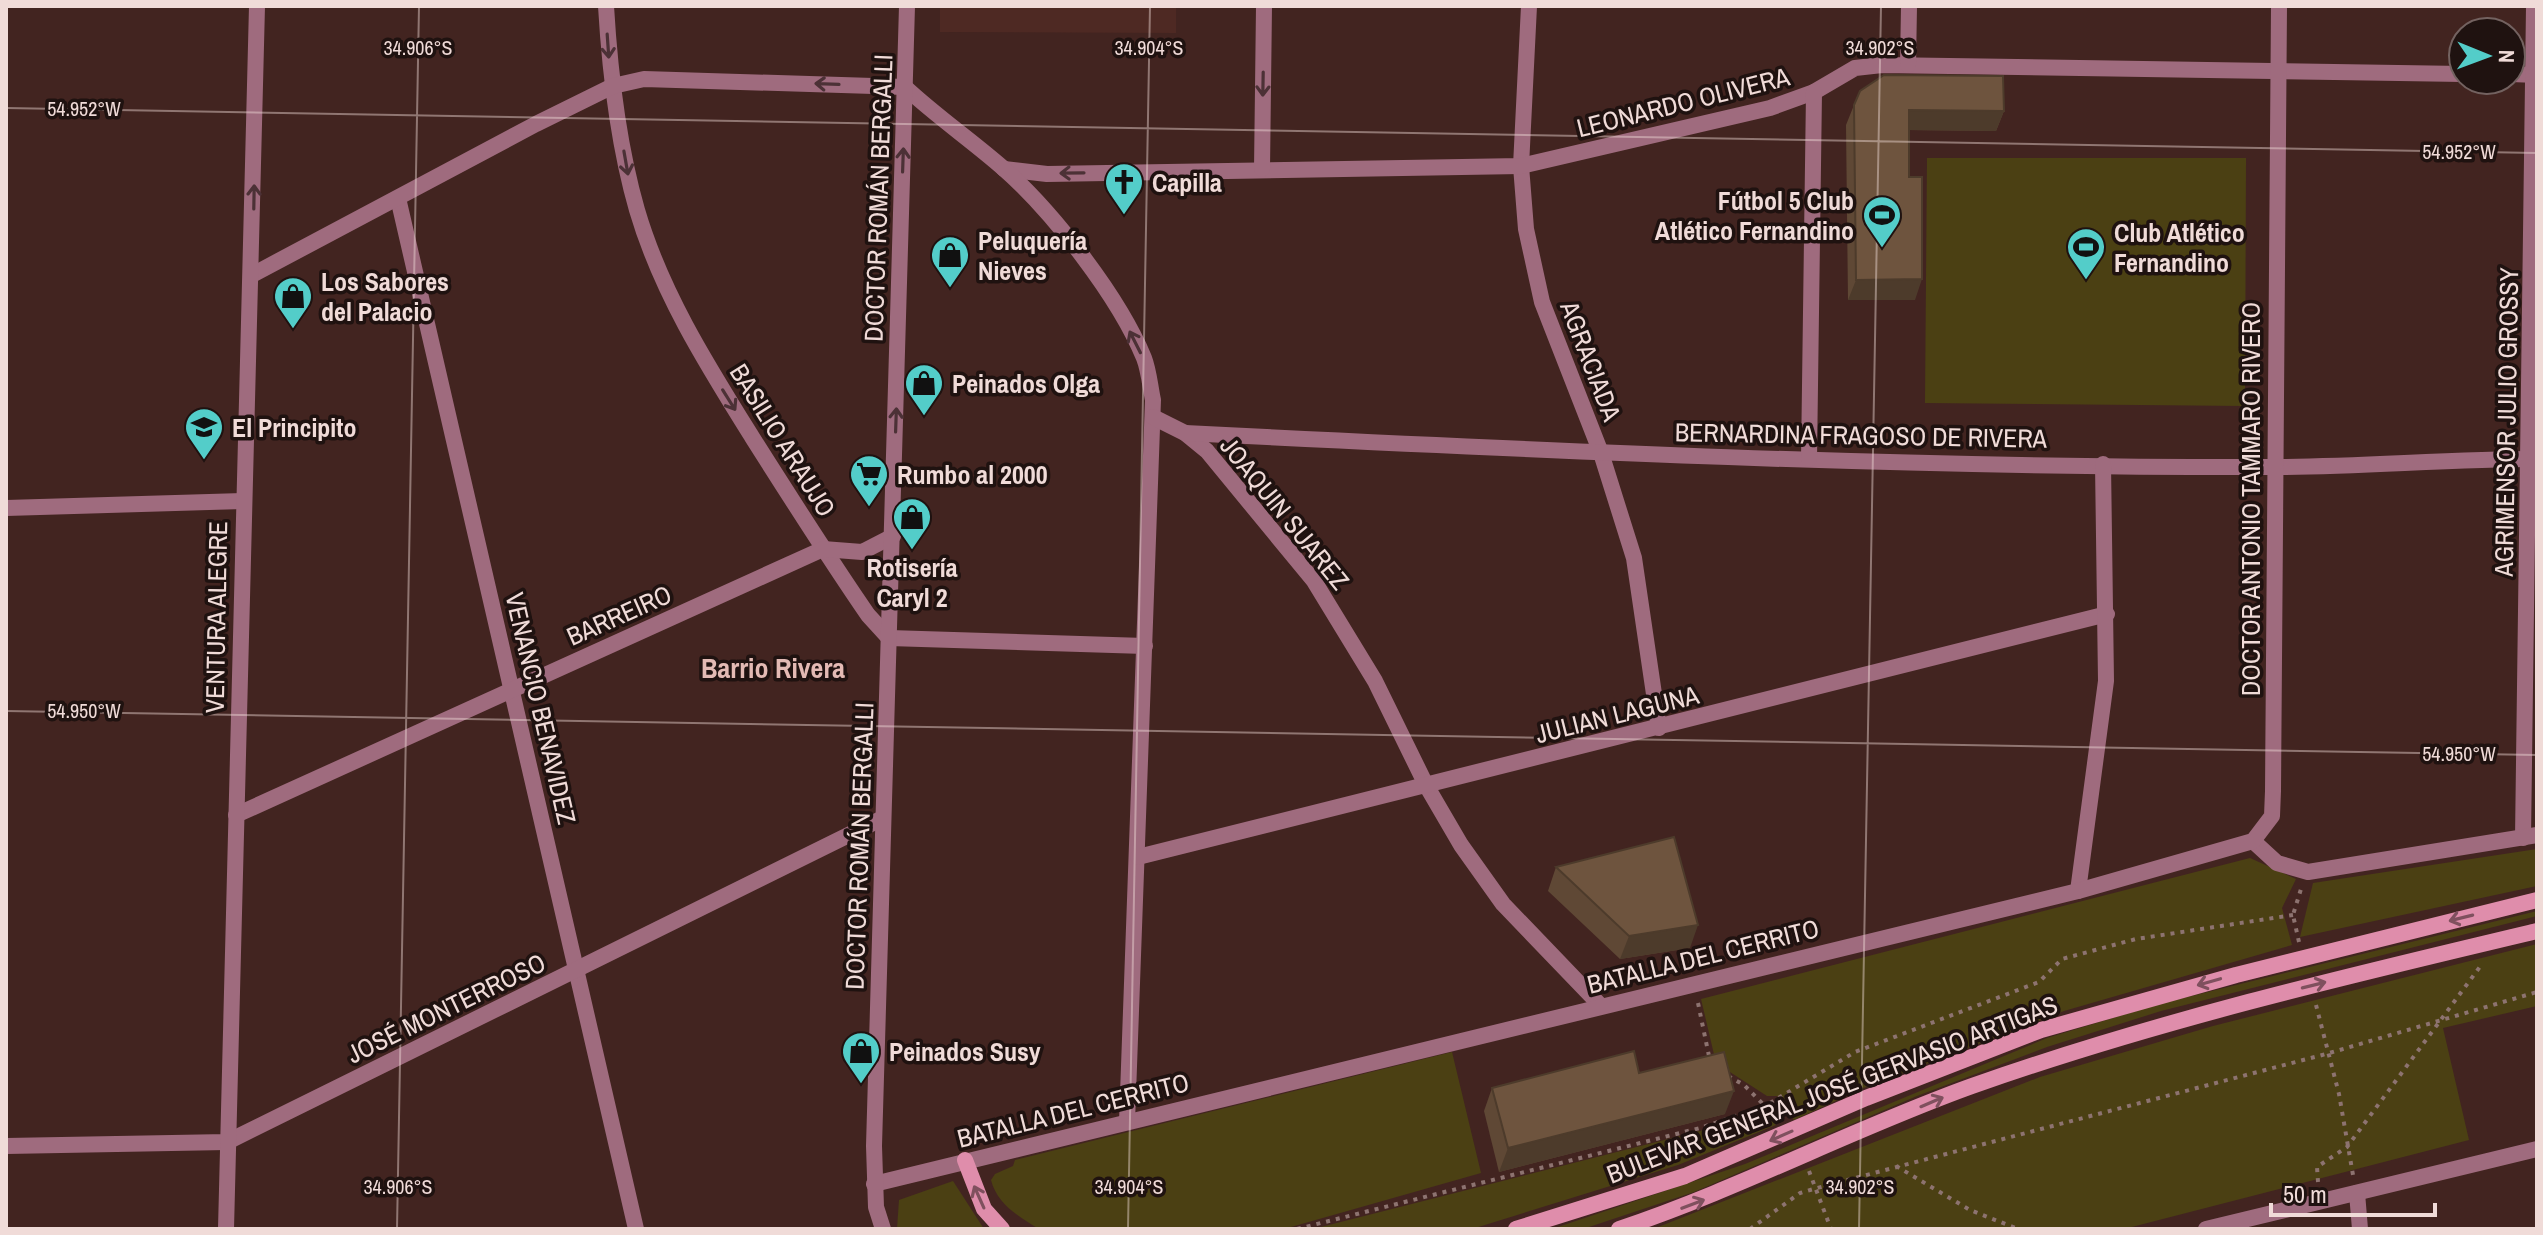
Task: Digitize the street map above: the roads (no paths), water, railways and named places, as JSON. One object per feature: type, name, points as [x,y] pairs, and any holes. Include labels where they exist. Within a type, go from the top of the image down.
[{"type":"main road","name":"BULEVAR GENERAL JOSÉ GERVASIO ARTIGAS","points":[[1516,1229],[1685,1176],[2041,1030],[2305,957],[2537,900]]},
{"type":"main road","name":"BULEVAR GENERAL JOSÉ GERVASIO ARTIGAS","points":[[1619,1229],[1694,1204],[1984,1082],[2113,1039],[2313,985],[2537,931]]},
{"type":"main road","points":[[965,1160],[984,1209],[1002,1229]]},
{"type":"street","name":"VENTURA ALEGRE","points":[[226,1229],[257,6]]},
{"type":"street","name":"BASILIO ARAUJO","points":[[606,6],[613,86],[626,170],[637,211],[671,297],[725,393],[823,549],[868,615],[889,638]]},
{"type":"street","name":"DOCTOR ROMÁN BERGALLI","points":[[883,1229],[876,1207],[874,1184],[907,6]]},
{"type":"street","points":[[1262,169],[1264,6]]},
{"type":"street","name":"AGRACIADA","points":[[1529,6],[1521,166],[1526,229],[1542,302],[1601,453],[1634,558],[1659,728]]},
{"type":"street","points":[[1908,65],[1909,6]]},
{"type":"street","name":"DOCTOR ANTONIO TAMMARO RIVERO","points":[[2253,841],[2272,816],[2279,6]]},
{"type":"street","name":"AGRIMENSOR JULIO GROSSY","points":[[2530,836],[2534,6]]},
{"type":"street","name":"LEONARDO OLIVERA","points":[[1004,169],[1047,174],[1521,166],[1792,102],[1855,68],[1908,65],[2447,74]]},
{"type":"street","points":[[252,275],[613,86],[644,79],[905,87],[946,125],[1004,169],[1040,207],[1117,306],[1145,360],[1153,400],[1127,1122]]},
{"type":"street","points":[[1809,459],[1814,92]]},
{"type":"street","name":"VENANCIO BENAVIDEZ","points":[[398,198],[636,1229]]},
{"type":"street","name":"JOAQUIN SUAREZ","points":[[1153,417],[1185,433],[1207,451],[1314,581],[1375,681],[1426,785],[1461,845],[1503,904],[1600,1005]]},
{"type":"street","name":"BERNARDINA FRAGOSO DE RIVERA","points":[[1185,433],[1601,453],[1809,459],[2273,467],[2533,459]]},
{"type":"street","points":[[2078,891],[2106,681],[2103,464]]},
{"type":"street","points":[[6,508],[243,501]]},
{"type":"street","name":"BARREIRO","points":[[236,815],[823,549],[862,552],[893,536]]},
{"type":"street","name":"JULIAN LAGUNA","points":[[1138,857],[2107,614]]},
{"type":"street","points":[[889,638],[1145,646]]},
{"type":"street","name":"JOSÉ MONTERROSO","points":[[6,1146],[227,1142],[883,818]]},
{"type":"street","points":[[2253,841],[2277,863],[2308,872],[2530,836]]},
{"type":"street","name":"BATALLA DEL CERRITO","points":[[874,1184],[2078,891],[2253,841]]},
{"type":"street","points":[[2206,1229],[2537,1149]]},
{"type":"street","points":[[2357,1193],[2360,1229]]},
{"type":"street","name":"DOCTOR ROMÁN BERGALLI","points":[[871,1229],[876,1207]]},
{"type":"place","name":"Capilla","points":[[1124,216]]},
{"type":"place","name":"Fútbol 5 Club Atlético Fernandino","points":[[1882,249]]},
{"type":"place","name":"Club Atlético Fernandino","points":[[2086,281]]},
{"type":"place","name":"Peluquería Nieves","points":[[950,289]]},
{"type":"place","name":"Los Sabores del Palacio","points":[[293,330]]},
{"type":"place","name":"Peinados Olga","points":[[924,417]]},
{"type":"place","name":"El Principito","points":[[204,461]]},
{"type":"place","name":"Rumbo al 2000","points":[[869,508]]},
{"type":"place","name":"Rotisería Caryl 2","points":[[912,551]]},
{"type":"place","name":"Peinados Susy","points":[[861,1085]]},
{"type":"district","name":"Barrio Rivera","points":[[773,668]]}]
